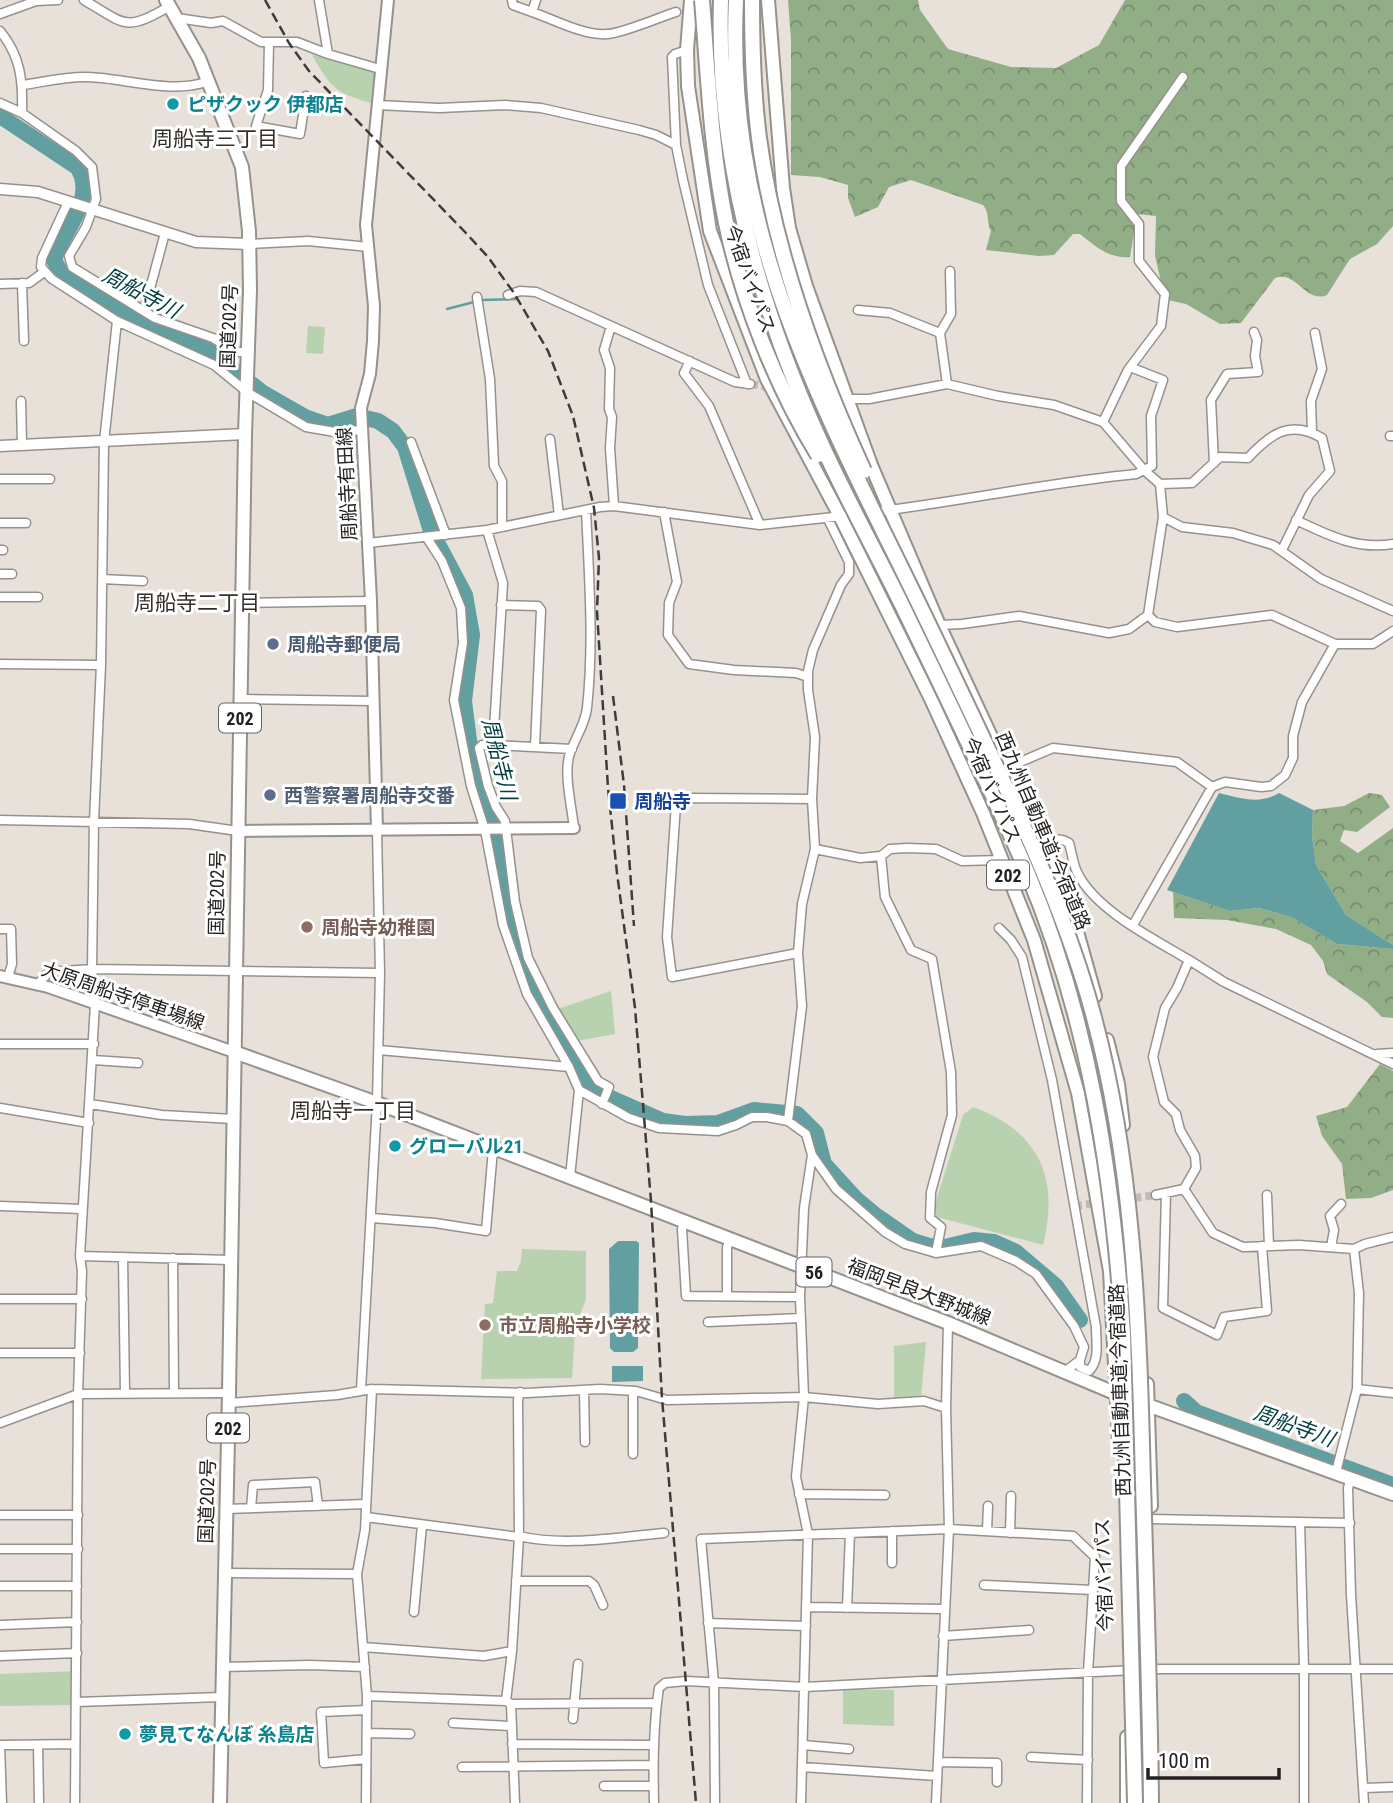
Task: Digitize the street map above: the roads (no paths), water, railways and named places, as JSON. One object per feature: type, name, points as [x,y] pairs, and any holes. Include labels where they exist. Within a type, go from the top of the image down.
[{"type":"highway","points":[[702,0],[717,166],[727,225],[740,274],[776,373],[810,441],[859,522]]},
{"type":"highway","name":"西九州自動車道;今宿道路","points":[[720,0],[723,99],[735,186],[747,242],[780,345],[821,444],[901,603],[1028,873],[1057,951],[1088,1066],[1111,1197],[1121,1296],[1135,1803]]},
{"type":"highway","name":"西九州自動車道;今宿道路","points":[[736,0],[735,59],[743,146],[759,227],[773,277],[802,357],[837,438],[937,630],[1022,821],[1088,996],[1104,1064],[1121,1152],[1139,1334],[1154,1803]]},
{"type":"highway","points":[[752,0],[752,50],[759,137],[766,181],[791,279],[847,434],[921,590],[937,630]]},
{"type":"main road","name":"周船寺有田線","points":[[377,830],[371,601],[360,408],[370,374],[373,341],[374,306],[366,225],[388,0]]},
{"type":"main road","name":"今宿バイパス","points":[[691,0],[687,50],[688,86],[710,231],[767,379],[834,518],[931,699],[1002,860],[1034,940],[1077,1093],[1110,1271],[1126,1671],[1127,1803]]},
{"type":"main road","name":"今宿バイパス","points":[[768,0],[783,188],[789,228],[806,286],[871,465],[937,630],[1006,768],[1076,928],[1118,1084],[1138,1245],[1148,1404],[1154,1803]]},
{"type":"main road","name":"国道202号","points":[[171,8],[208,81],[242,167],[249,244],[229,1398],[219,1803]]},
{"type":"main road","points":[[238,831],[574,828]]},
{"type":"main road","name":"大原周船寺停車場線","points":[[4,976],[38,984],[234,1052]]},
{"type":"main road","name":"福岡早良大野城線","points":[[234,1052],[377,1103],[948,1323],[1117,1394],[1338,1466],[1351,1478],[1393,1494]]},
{"type":"street","points":[[0,14],[36,1],[58,0]]},
{"type":"street","points":[[84,0],[119,21],[132,24],[145,21],[171,8],[211,23],[223,21],[261,42],[297,43],[380,69]]},
{"type":"street","points":[[319,0],[328,54]]},
{"type":"street","points":[[512,0],[513,5],[558,20],[565,26],[607,34],[676,12]]},
{"type":"street","points":[[532,12],[536,0]]},
{"type":"street","points":[[0,31],[18,59],[23,85],[22,113]]},
{"type":"street","points":[[269,43],[268,90],[256,126],[300,134],[306,96]]},
{"type":"street","points":[[508,295],[520,291],[536,292],[736,382],[749,384],[708,285],[676,145],[672,57],[687,50]]},
{"type":"street","points":[[23,85],[86,76],[196,86],[208,81]]},
{"type":"street","points":[[1103,422],[1130,367],[1161,326],[1165,293],[1139,261],[1139,224],[1121,201],[1121,166],[1183,77]]},
{"type":"street","points":[[0,103],[22,113],[76,151],[92,167],[96,199],[93,211],[69,256],[72,267],[155,318],[213,338],[247,358]]},
{"type":"street","points":[[377,105],[505,105],[541,108],[639,130],[676,145]]},
{"type":"street","points":[[0,189],[38,192],[196,242],[249,244],[308,241],[369,247]]},
{"type":"street","points":[[68,202],[42,258],[41,267],[44,272],[117,321],[214,365],[306,428],[335,432],[361,429]]},
{"type":"street","points":[[144,311],[165,233]]},
{"type":"street","points":[[947,384],[940,333],[951,314],[950,271]]},
{"type":"street","points":[[0,284],[29,283],[44,272]]},
{"type":"street","points":[[22,283],[24,341]]},
{"type":"street","points":[[477,300],[490,379],[494,466],[502,481],[502,527]]},
{"type":"street","points":[[858,310],[890,313],[940,333]]},
{"type":"street","points":[[75,1803],[78,1394],[82,1299],[80,1256],[94,1044],[94,821],[101,665],[104,442],[117,321]]},
{"type":"street","points":[[611,326],[604,350],[610,368],[610,448],[614,506]]},
{"type":"street","points":[[1214,463],[1211,400],[1227,374],[1258,372],[1255,356],[1257,340],[1254,332]]},
{"type":"street","points":[[1312,432],[1311,401],[1322,369],[1315,333]]},
{"type":"street","points":[[690,361],[684,373],[709,406],[760,525]]},
{"type":"street","points":[[368,543],[488,530],[614,506],[760,525],[834,518],[1038,488],[1074,480],[1136,474],[1152,466],[1151,416],[1163,380],[1130,367]]},
{"type":"street","points":[[846,399],[869,399],[947,384],[1054,405],[1103,422],[1144,470],[1160,484],[1192,483],[1220,457],[1248,458],[1266,438],[1280,431],[1312,432],[1322,438],[1331,471],[1309,495],[1282,550]]},
{"type":"street","points":[[21,401],[22,445]]},
{"type":"street","points":[[0,446],[245,434]]},
{"type":"street","points":[[550,439],[559,515]]},
{"type":"street","points":[[411,442],[444,535]]},
{"type":"street","points":[[0,479],[50,479]]},
{"type":"street","points":[[937,630],[1019,616],[1109,633],[1129,629],[1147,615],[1163,517],[1160,484]]},
{"type":"street","points":[[574,828],[568,785],[568,755],[583,727],[587,710],[590,588],[586,510]]},
{"type":"street","points":[[664,512],[677,582],[669,603],[668,635],[689,664],[734,670],[796,673],[808,677]]},
{"type":"street","points":[[1163,517],[1182,527],[1254,538],[1282,550],[1321,579],[1393,611]]},
{"type":"street","points":[[788,1121],[802,1006],[798,953],[802,904],[815,849],[812,799],[816,737],[808,677],[813,650],[841,585],[849,574],[849,562],[834,518]]},
{"type":"street","points":[[1296,520],[1336,539],[1362,546],[1393,544]]},
{"type":"street","points":[[0,523],[26,523]]},
{"type":"street","points":[[488,530],[503,583],[493,745]]},
{"type":"street","points":[[427,538],[442,561],[461,608],[463,643],[454,700],[471,786],[488,830],[503,925],[527,994],[569,1067],[579,1090],[570,1177]]},
{"type":"street","points":[[0,574],[12,574]]},
{"type":"street","points":[[102,579],[143,581]]},
{"type":"street","points":[[0,597],[38,597]]},
{"type":"street","points":[[243,603],[371,601]]},
{"type":"street","points":[[501,605],[538,606],[541,610],[535,747]]},
{"type":"street","points":[[1147,615],[1155,622],[1177,628],[1272,615],[1335,643],[1373,644],[1393,631]]},
{"type":"street","points":[[1133,925],[1212,787],[1225,782],[1261,788],[1270,786],[1285,775],[1293,758],[1293,736],[1302,702],[1335,643]]},
{"type":"street","points":[[0,664],[101,665]]},
{"type":"street","points":[[241,699],[372,701]]},
{"type":"street","points":[[572,749],[493,745],[482,745],[479,748],[488,786],[503,817],[514,902],[528,958],[553,1008],[598,1082],[609,1087],[602,1102]]},
{"type":"street","points":[[1006,768],[1053,748],[1177,762],[1212,787]]},
{"type":"street","points":[[798,953],[672,977],[667,937],[676,803],[687,798],[812,799]]},
{"type":"street","points":[[0,820],[189,824],[238,831]]},
{"type":"street","points":[[362,1390],[379,1050],[377,830]]},
{"type":"street","points":[[1041,844],[1054,839],[1063,839],[1069,843],[1075,867],[1086,886],[1116,916],[1224,982],[1393,1064]]},
{"type":"street","points":[[815,849],[860,858],[881,856],[890,849],[936,849],[962,861],[1002,860]]},
{"type":"street","points":[[881,856],[885,897],[890,908],[911,950],[932,959],[951,1072],[953,1115],[931,1192],[930,1219],[941,1227],[936,1254]]},
{"type":"street","points":[[579,1090],[645,1124],[672,1129],[718,1131],[760,1116],[788,1121],[806,1134],[812,1155],[836,1189],[885,1233],[905,1244],[936,1254],[981,1246],[1016,1261],[1036,1274],[1074,1326],[1084,1347],[1080,1367],[1089,1371],[1096,1358],[1096,1327],[1052,1080],[1022,957],[999,928]]},
{"type":"street","points":[[0,929],[11,929],[12,964],[4,976]]},
{"type":"street","points":[[1189,960],[1165,1008],[1153,1057],[1164,1102],[1176,1114],[1180,1130],[1195,1156],[1196,1168],[1184,1189],[1161,1194],[1163,1308],[1217,1335],[1224,1317],[1267,1311],[1267,1195]]},
{"type":"street","points":[[38,984],[49,972],[92,969],[380,973]]},
{"type":"street","points":[[0,1044],[94,1044]]},
{"type":"street","points":[[379,1050],[569,1067]]},
{"type":"street","points":[[1377,1055],[1393,1053]]},
{"type":"street","points":[[93,1060],[138,1063]]},
{"type":"street","points":[[90,1104],[162,1115],[233,1119]]},
{"type":"street","points":[[0,1108],[89,1123]]},
{"type":"street","points":[[372,1217],[486,1231],[492,1149]]},
{"type":"street","points":[[801,1803],[807,1534],[796,1476],[804,1397],[800,1297],[804,1208],[812,1155]]},
{"type":"street","points":[[1184,1189],[1213,1233],[1243,1247],[1354,1249],[1393,1237]]},
{"type":"street","points":[[1331,1247],[1334,1230],[1331,1216],[1341,1204]]},
{"type":"street","points":[[0,1206],[82,1209]]},
{"type":"street","points":[[684,1221],[682,1229],[686,1296],[800,1297]]},
{"type":"street","points":[[727,1296],[727,1247],[730,1240]]},
{"type":"street","points":[[1338,1466],[1357,1389],[1359,1293],[1354,1249]]},
{"type":"street","points":[[80,1256],[231,1260]]},
{"type":"street","points":[[123,1257],[125,1393]]},
{"type":"street","points":[[173,1258],[174,1392]]},
{"type":"street","points":[[0,1299],[82,1299]]},
{"type":"street","points":[[708,1322],[801,1318]]},
{"type":"street","points":[[936,1803],[949,1529],[946,1408],[948,1323]]},
{"type":"street","points":[[0,1353],[80,1353]]},
{"type":"street","points":[[1063,1373],[1080,1360]]},
{"type":"street","points":[[366,1803],[367,1696],[356,1574],[366,1517],[372,1389]]},
{"type":"street","points":[[0,1423],[78,1394],[174,1392],[229,1398],[337,1395],[372,1389],[460,1393],[584,1390],[632,1391],[667,1400],[804,1397],[878,1404],[924,1401],[946,1408]]},
{"type":"street","points":[[1357,1389],[1393,1393]]},
{"type":"street","points":[[584,1390],[585,1442]]},
{"type":"street","points":[[632,1391],[633,1454]]},
{"type":"street","points":[[515,1803],[509,1703],[519,1537],[520,1392]]},
{"type":"street","points":[[1351,1478],[1348,1488],[1355,1668],[1364,1803]]},
{"type":"street","points":[[251,1508],[253,1485],[315,1482],[318,1506]]},
{"type":"street","points":[[799,1494],[885,1495]]},
{"type":"street","points":[[1010,1533],[1011,1496]]},
{"type":"street","points":[[226,1509],[366,1504]]},
{"type":"street","points":[[987,1531],[988,1506]]},
{"type":"street","points":[[0,1515],[78,1514]]},
{"type":"street","points":[[366,1517],[536,1540],[664,1533]]},
{"type":"street","points":[[1151,1519],[1350,1523]]},
{"type":"street","points":[[1300,1522],[1304,1803]]},
{"type":"street","points":[[414,1612],[422,1525]]},
{"type":"street","points":[[715,1803],[714,1683],[701,1539],[949,1529],[1073,1536],[1095,1558],[1088,1673],[1087,1803]]},
{"type":"street","points":[[892,1531],[892,1563]]},
{"type":"street","points":[[847,1608],[850,1532]]},
{"type":"street","points":[[0,1549],[78,1549]]},
{"type":"street","points":[[225,1573],[356,1574]]},
{"type":"street","points":[[516,1581],[589,1581],[594,1585],[603,1605]]},
{"type":"street","points":[[984,1585],[1093,1590]]},
{"type":"street","points":[[0,1586],[77,1586]]},
{"type":"street","points":[[806,1607],[944,1609]]},
{"type":"street","points":[[0,1625],[77,1622]]},
{"type":"street","points":[[708,1623],[806,1626]]},
{"type":"street","points":[[943,1636],[1029,1630]]},
{"type":"street","points":[[363,1647],[484,1656],[512,1651]]},
{"type":"street","points":[[0,1656],[77,1653]]},
{"type":"street","points":[[573,1719],[578,1664]]},
{"type":"street","points":[[222,1667],[365,1667]]},
{"type":"street","points":[[654,1803],[656,1703],[659,1688],[665,1683],[805,1686],[1154,1670],[1393,1669]]},
{"type":"street","points":[[367,1696],[509,1703],[656,1703]]},
{"type":"street","points":[[77,1702],[221,1697]]},
{"type":"street","points":[[366,1759],[324,1763],[321,1712],[367,1710]]},
{"type":"street","points":[[453,1723],[512,1726]]},
{"type":"street","points":[[367,1732],[410,1734]]},
{"type":"street","points":[[2,1803],[0,1745],[74,1744]]},
{"type":"street","points":[[512,1744],[654,1745]]},
{"type":"street","points":[[38,1745],[39,1803]]},
{"type":"street","points":[[803,1745],[849,1749]]},
{"type":"street","points":[[1031,1758],[1088,1760]]},
{"type":"street","points":[[938,1762],[997,1763],[997,1782]]},
{"type":"street","points":[[462,1767],[653,1765]]},
{"type":"street","points":[[802,1767],[937,1776]]},
{"type":"street","points":[[604,1786],[654,1786]]},
{"type":"street","points":[[1363,1787],[1393,1787]]},
{"type":"water","points":[[1219,793],[1257,800],[1279,793],[1313,810],[1312,835],[1316,865],[1346,915],[1393,945],[1393,949],[1337,944],[1291,917],[1259,908],[1230,911],[1167,890]]},
{"type":"water","points":[[618,1241],[639,1243],[638,1348],[633,1352],[614,1352],[610,1348],[609,1249]]},
{"type":"water","points":[[612,1366],[643,1366],[643,1381],[612,1382]]},
{"type":"waterway","name":"周船寺川","points":[[0,116],[77,167],[82,178],[81,202],[54,260],[61,273],[140,320],[211,352],[263,393],[305,417],[328,425],[357,416],[378,421],[393,431],[405,447],[431,531],[465,595],[472,635],[464,701],[469,740],[475,770],[498,839],[508,907],[520,954],[549,1021],[593,1090],[663,1121],[685,1124],[718,1123],[754,1110],[797,1114],[816,1133],[824,1164],[856,1199],[874,1214],[913,1241],[929,1246],[945,1247],[974,1240],[994,1242],[1016,1252],[1056,1286],[1080,1320]]},
{"type":"waterway","points":[[481,300],[516,299]]},
{"type":"waterway","points":[[447,309],[474,302]]},
{"type":"waterway","name":"周船寺川","points":[[1184,1401],[1196,1412],[1393,1485]]},
{"type":"tunnel","points":[[750,384],[774,388]]},
{"type":"tunnel","points":[[1074,1206],[1156,1195]]},
{"type":"railway","points":[[265,0],[289,43],[309,71],[488,257],[514,293],[548,351],[573,416],[594,508],[599,558],[597,611],[608,788],[635,1008],[651,1201],[662,1398],[696,1803]]},
{"type":"railway","points":[[613,696],[624,785],[634,926]]},
{"type":"place","name":"ピザクック 伊都店","points":[[173,104]]},
{"type":"place","name":"周船寺郵便局","points":[[273,644]]},
{"type":"place","name":"西警察署周船寺交番","points":[[270,795]]},
{"type":"place","name":"周船寺","points":[[618,801]]},
{"type":"place","name":"周船寺幼稚園","points":[[307,927]]},
{"type":"place","name":"グローバル21","points":[[395,1146]]},
{"type":"place","name":"市立周船寺小学校","points":[[485,1325]]},
{"type":"place","name":"夢見てなんぼ 糸島店","points":[[125,1734]]},
{"type":"district","name":"周船寺三丁目","points":[[215,139]]},
{"type":"district","name":"周船寺二丁目","points":[[197,603]]},
{"type":"district","name":"周船寺一丁目","points":[[353,1111]]}]
